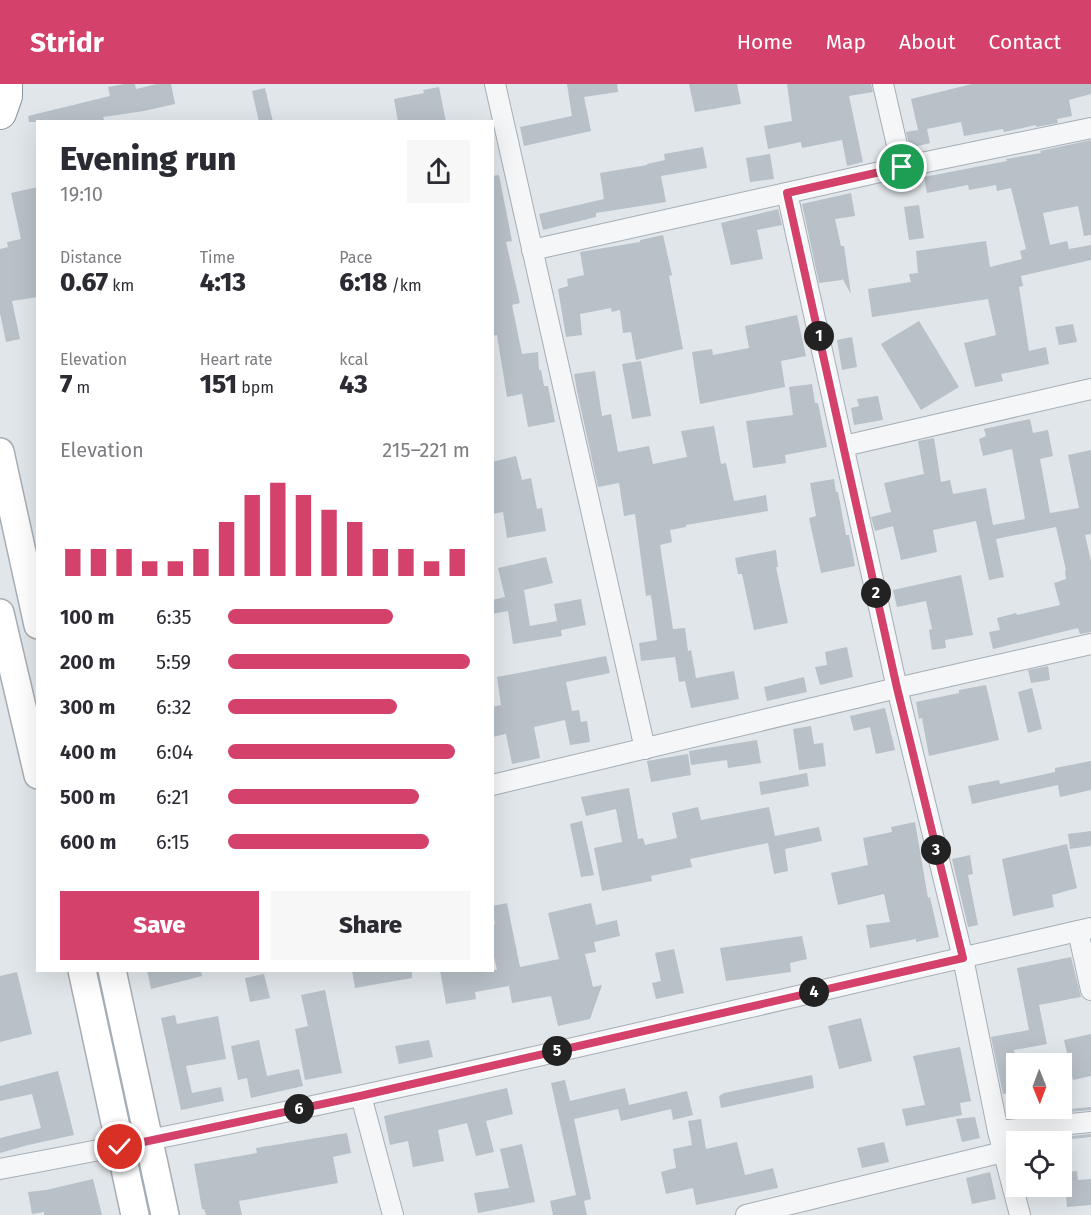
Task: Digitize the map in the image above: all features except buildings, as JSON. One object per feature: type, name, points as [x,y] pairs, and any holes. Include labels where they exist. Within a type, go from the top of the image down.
[{"type":"main road","points":[[0,453],[36,616]]},
{"type":"main road","points":[[0,613],[36,766]]},
{"type":"main road","points":[[82,972],[135,1215]]},
{"type":"main road","points":[[112,972],[165,1215]]},
{"type":"street","points":[[495,84],[645,749]]},
{"type":"street","points":[[883,84],[902,167]]},
{"type":"street","points":[[532,250],[902,167],[1091,128]]},
{"type":"street","points":[[787,193],[897,688],[963,958],[998,1131],[1020,1215]]},
{"type":"street","points":[[844,446],[1091,389]]},
{"type":"street","points":[[494,785],[1091,644]]},
{"type":"street","points":[[0,1169],[120,1147],[360,1096],[1084,929],[1091,990]]},
{"type":"street","points":[[360,1096],[393,1215]]},
{"type":"street","points":[[998,1131],[1091,1122]]},
{"type":"street","points":[[746,1215],[1004,1152]]},
{"type":"route","points":[[120,1147],[360,1096],[963,958],[897,688],[787,193],[902,167]]}]
